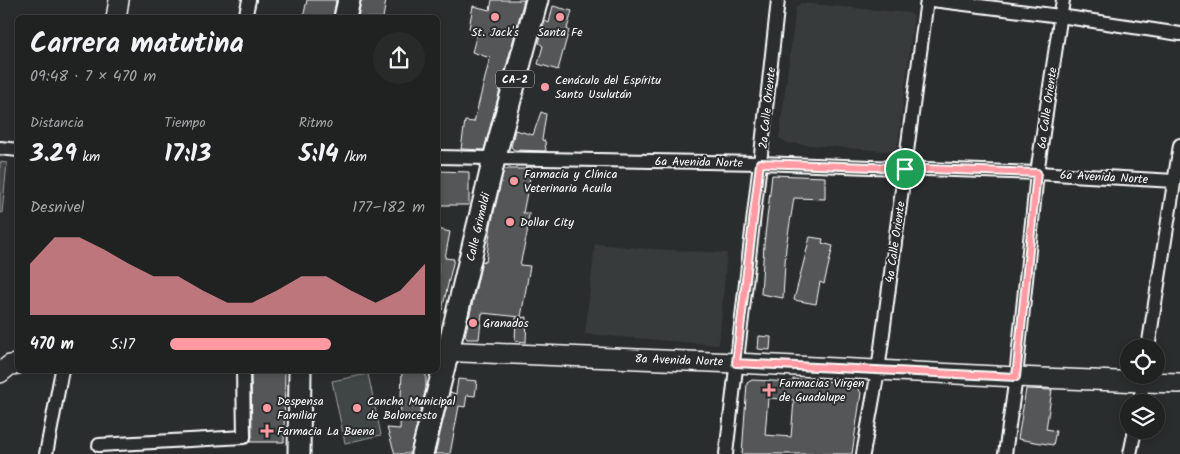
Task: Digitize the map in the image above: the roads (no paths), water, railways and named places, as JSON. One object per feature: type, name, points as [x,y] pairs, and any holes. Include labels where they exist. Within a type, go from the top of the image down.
[{"type":"main road","points":[[346,15],[349,0]]},
{"type":"main road","name":"Calle Grimaldi","points":[[440,366],[536,0]]},
{"type":"main road","points":[[299,454],[300,373]]},
{"type":"main road","name":"Calle Grimaldi","points":[[422,454],[439,373]]},
{"type":"street","points":[[116,15],[119,0]]},
{"type":"street","points":[[246,15],[249,0]]},
{"type":"street","name":"2a Calle Oriente","points":[[726,454],[778,0]]},
{"type":"street","name":"4a Calle Oriente","points":[[864,454],[878,371],[927,0]]},
{"type":"street","points":[[932,0],[1060,16],[1180,34]]},
{"type":"street","name":"6a Calle Oriente","points":[[1005,454],[1016,377],[1037,173],[1063,0]]},
{"type":"street","points":[[1149,339],[1180,145]]},
{"type":"street","points":[[0,148],[15,150]]},
{"type":"street","name":"6a Avenida Norte","points":[[440,157],[760,163],[1037,173],[1174,181]]},
{"type":"street","name":"8a Avenida Norte","points":[[443,351],[1016,377],[1120,379]]},
{"type":"street","points":[[46,454],[61,373]]},
{"type":"street","points":[[99,445],[244,437],[243,373]]},
{"type":"street","name":"8a Avenida Norte","points":[[1165,381],[1180,383]]},
{"type":"street","points":[[1130,454],[1133,439]]},
{"type":"place","name":"St. Jack's","points":[[495,17]]},
{"type":"place","name":"Santa Fe","points":[[560,17]]},
{"type":"place","name":"Cenáculo del Espíritu Santo Usulután","points":[[545,87]]},
{"type":"place","name":"Farmacia y Clínica Veterinaria Acuila","points":[[514,181]]},
{"type":"place","name":"Dollar City","points":[[510,222]]},
{"type":"place","name":"Granados","points":[[473,323]]},
{"type":"place","name":"Farmacias Virgen de Guadalupe","points":[[769,390]]},
{"type":"place","name":"Despensa Familiar","points":[[267,408]]},
{"type":"place","name":"Cancha Municipal de Baloncesto","points":[[357,408]]},
{"type":"place","name":"Farmacia La Buena","points":[[267,431]]}]
